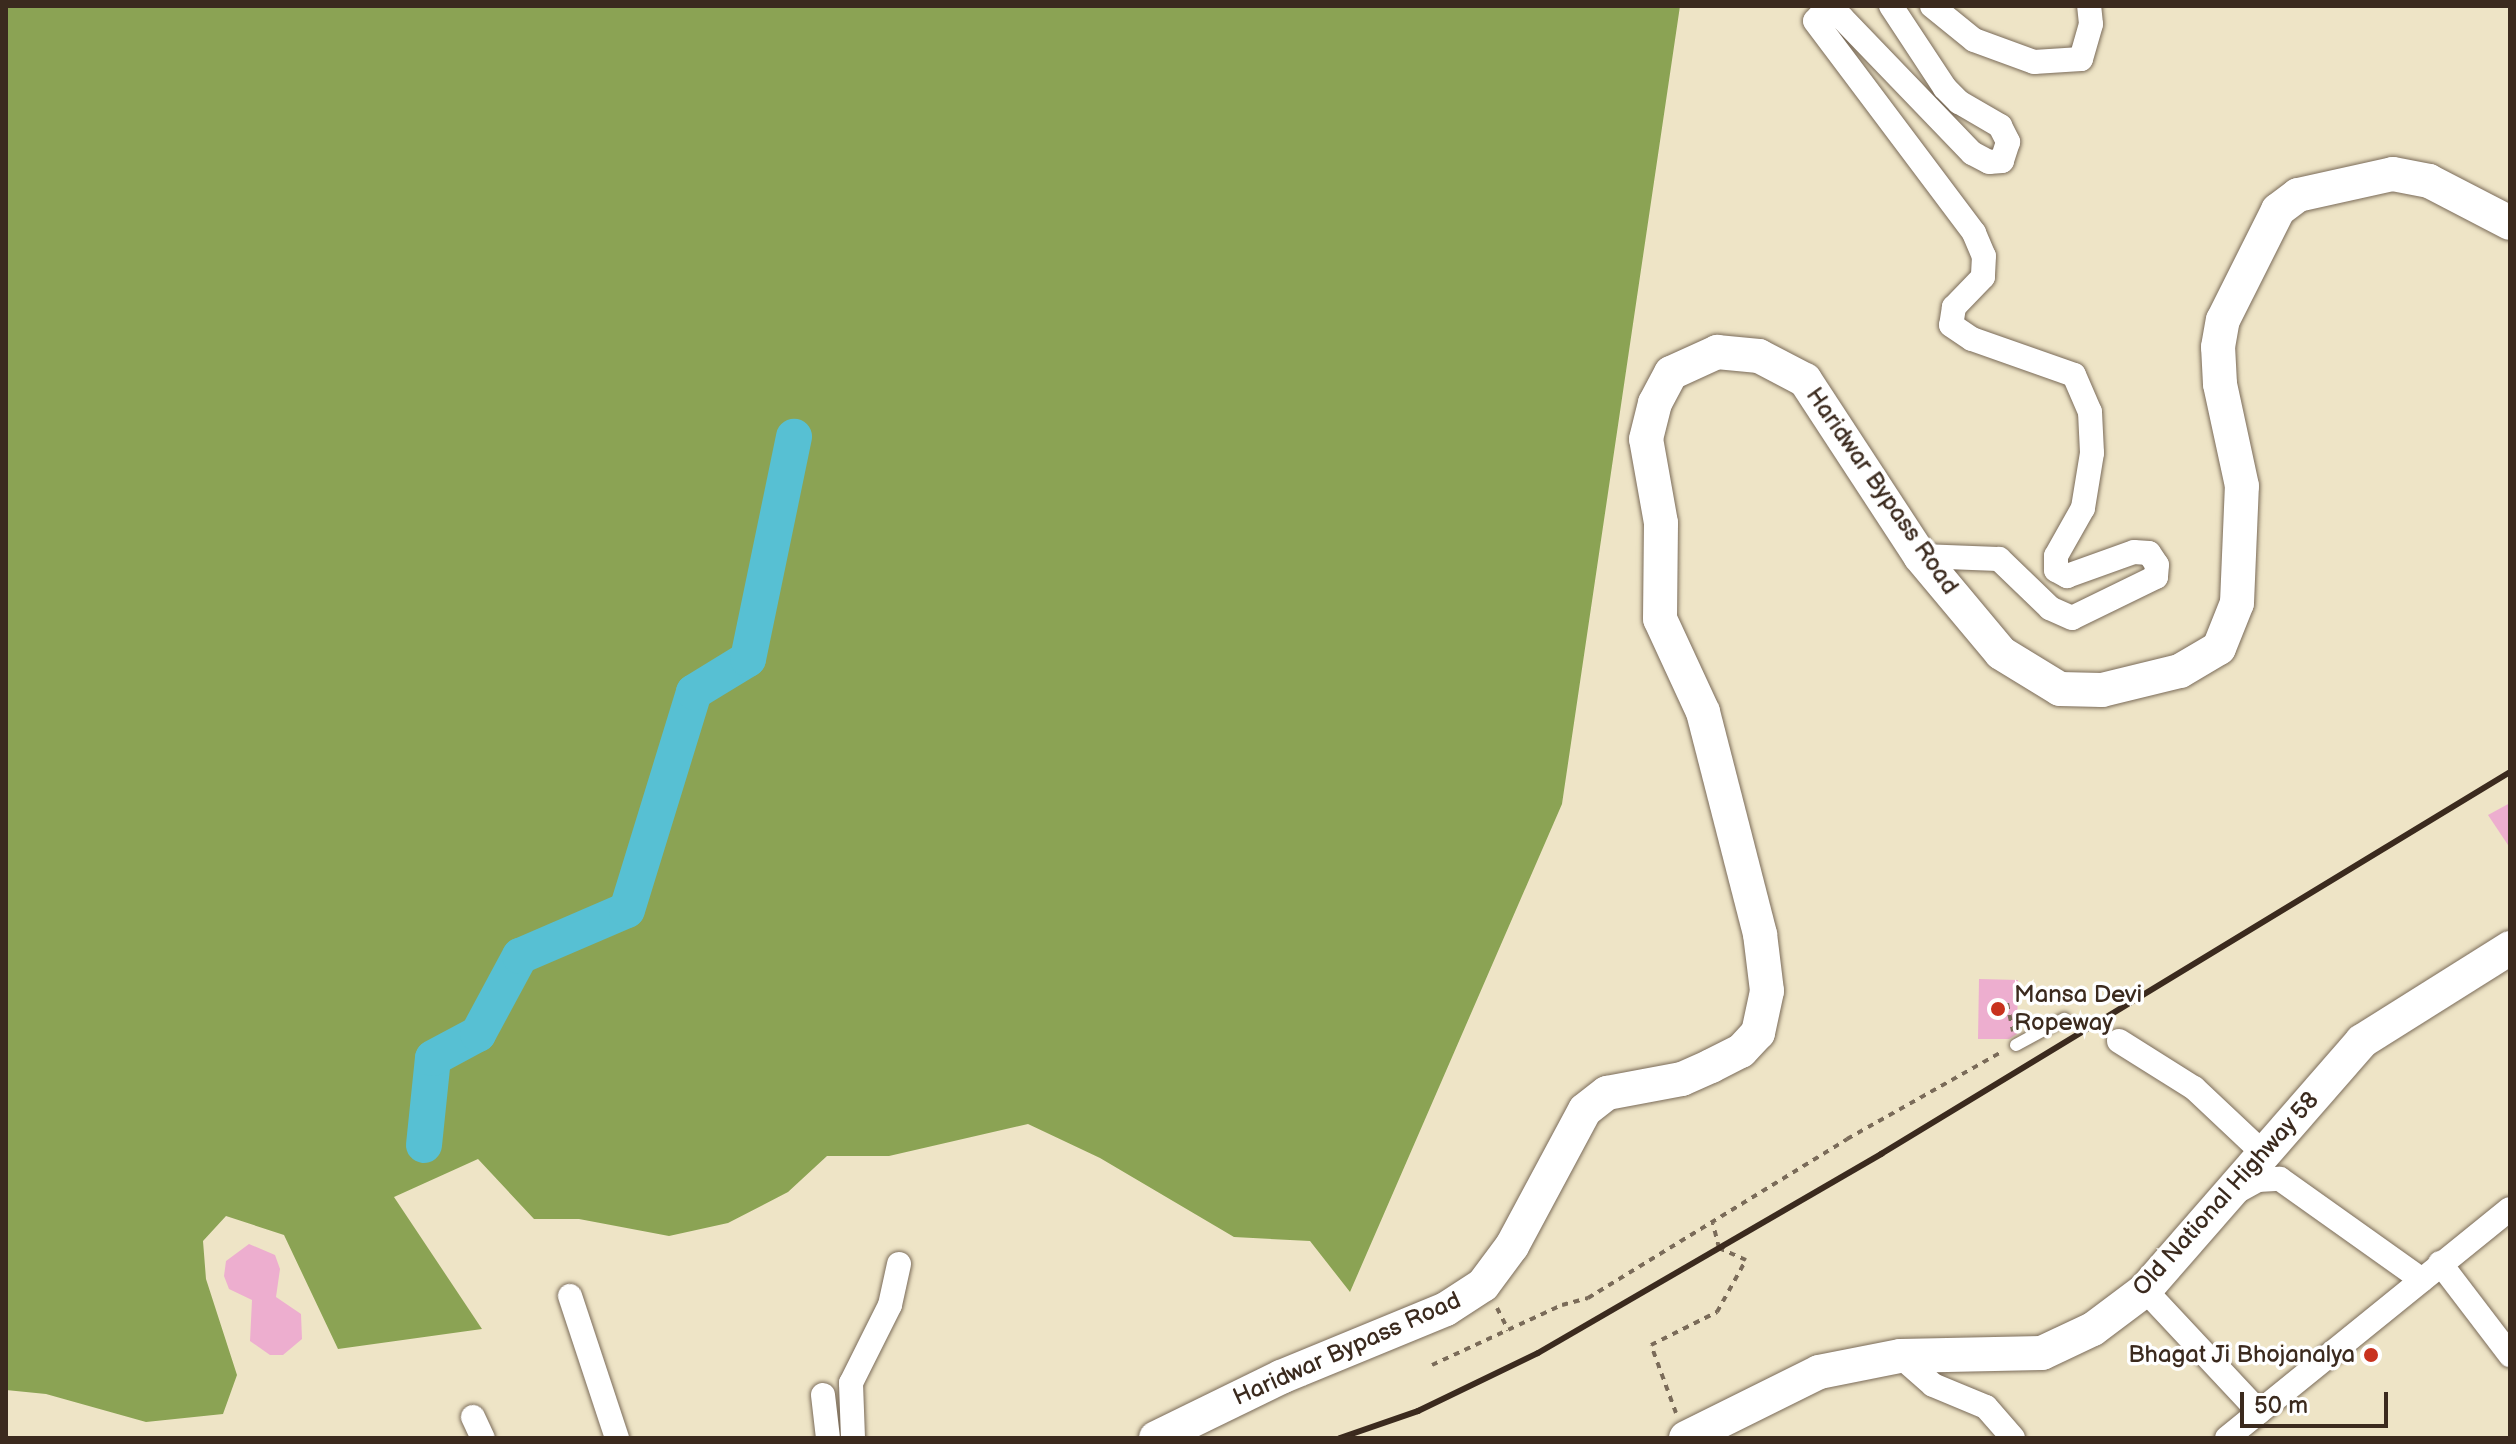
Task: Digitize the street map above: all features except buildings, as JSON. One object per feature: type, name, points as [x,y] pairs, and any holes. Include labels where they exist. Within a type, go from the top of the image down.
[{"type":"main road","name":"Haridwar Bypass Road","points":[[1156,1438],[1281,1377],[1446,1309],[1483,1285],[1512,1246],[1585,1110],[1607,1093],[1682,1079],[1741,1051],[1758,1033],[1767,991],[1760,934],[1703,712],[1660,619],[1661,523],[1646,439],[1655,403],[1671,373],[1717,352],[1759,356],[1805,380],[1920,556],[2001,653],[2060,689],[2102,690],[2180,671],[2219,648],[2237,603],[2242,486],[2220,384],[2218,347],[2223,320],[2278,210],[2298,195],[2393,174],[2429,181],[2510,223]]},
{"type":"main road","name":"Old National Highway 58","points":[[1686,1438],[1819,1372],[1900,1356],[2042,1353],[2093,1329],[2145,1290],[2362,1041],[2510,948]]},
{"type":"street","points":[[1891,6],[1945,88],[1959,102],[2000,126],[2008,142],[2009,154],[2002,161],[1989,162],[1972,153],[1842,18],[1824,11],[1815,21],[1974,233],[1984,256],[1983,277],[1954,307],[1951,325],[1972,339],[2074,375],[2090,412],[2092,453],[2083,508],[2056,556],[2056,570],[2067,576],[2134,552],[2149,553],[2157,565],[2156,577],[2072,618],[2050,608],[1999,559],[1920,556]]},
{"type":"street","points":[[1932,6],[1974,40],[2034,62],[2081,59],[2091,24],[2089,6]]},
{"type":"street","points":[[2119,1041],[2194,1088],[2264,1154]]},
{"type":"street","points":[[2231,1192],[2258,1180],[2280,1179],[2422,1280]]},
{"type":"street","points":[[2145,1290],[2245,1428],[2440,1263],[2510,1209]]},
{"type":"street","points":[[2440,1263],[2510,1355]]},
{"type":"street","points":[[853,1438],[851,1383],[890,1305],[899,1264]]},
{"type":"street","points":[[570,1296],[617,1438]]},
{"type":"street","points":[[1900,1356],[1933,1385],[1986,1407],[2013,1438]]},
{"type":"street","points":[[823,1395],[828,1438]]},
{"type":"lane","points":[[2016,1045],[2064,1019]]},
{"type":"path","points":[[1432,1365],[1562,1305],[1588,1298],[1967,1068],[2016,1045],[2007,1003]]},
{"type":"path","points":[[1686,1438],[1651,1345],[1717,1312],[1746,1260],[1719,1248],[1713,1224]]},
{"type":"green space","points":[[6,6],[1680,6],[1562,804],[1350,1292],[1310,1241],[1234,1237],[1100,1158],[1028,1124],[889,1156],[827,1156],[788,1192],[728,1223],[669,1236],[579,1219],[534,1219],[478,1159],[394,1197],[482,1329],[338,1349],[284,1235],[226,1216],[203,1241],[206,1279],[237,1375],[223,1414],[146,1422],[46,1394],[6,1390]]},
{"type":"waterway","points":[[424,1145],[433,1058],[478,1034],[520,956],[627,910],[694,692],[748,659],[794,437]]},
{"type":"railway","points":[[1340,1438],[1418,1411],[1538,1353],[1881,1154],[2510,772]]},
{"type":"place","name":"Mansa Devi Ropeway","points":[[1998,1009]]},
{"type":"place","name":"Bhagat Ji Bhojanalya","points":[[2371,1355]]}]
